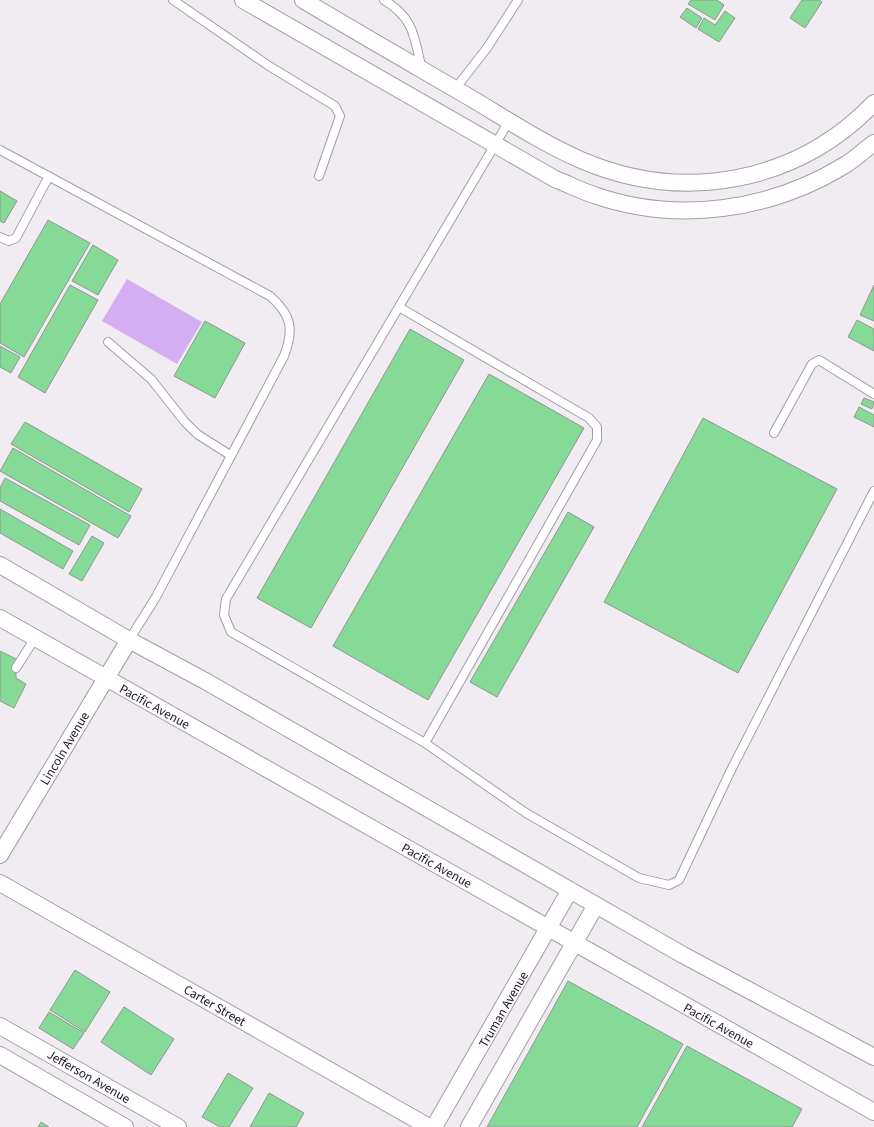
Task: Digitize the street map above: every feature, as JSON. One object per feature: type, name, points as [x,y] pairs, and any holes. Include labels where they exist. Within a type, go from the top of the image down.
[{"type":"street","points":[[243,0],[555,179],[594,195],[632,206],[680,211],[733,208],[774,198],[805,185],[845,165],[874,143]]},
{"type":"street","points":[[303,0],[509,121],[582,160],[640,179],[691,184],[738,178],[780,166],[835,138],[859,119],[874,103]]},
{"type":"street","points":[[0,565],[129,640],[214,686],[683,954],[874,1057]]},
{"type":"street","name":"Pacific Avenue","points":[[0,618],[105,679],[874,1112]]},
{"type":"street","name":"Lincoln Avenue","points":[[0,856],[129,640]]},
{"type":"street","name":"Carter Street","points":[[0,883],[429,1127]]},
{"type":"street","name":"Truman Avenue","points":[[434,1127],[570,890]]},
{"type":"street","points":[[469,1127],[596,905]]},
{"type":"street","name":"Jefferson Avenue","points":[[0,1026],[178,1127]]},
{"type":"street","name":"Jefferson Avenue","points":[[0,1055],[125,1127]]},
{"type":"lane","points":[[173,0],[269,66],[335,106],[340,116],[319,176]]},
{"type":"lane","points":[[384,0],[398,9],[408,20],[423,70]]},
{"type":"lane","points":[[455,89],[487,48],[518,0]]},
{"type":"lane","points":[[509,121],[226,599],[224,615],[231,632],[425,743],[526,813],[639,878],[669,885],[679,880],[731,770],[874,491]]},
{"type":"lane","points":[[0,150],[270,296],[284,310],[290,328],[290,341],[284,356],[230,455],[156,597],[129,640]]},
{"type":"lane","points":[[0,237],[9,241],[16,238],[49,176]]},
{"type":"lane","points":[[399,307],[588,418],[597,427],[597,440],[425,743]]},
{"type":"lane","points":[[108,342],[151,379],[185,422],[197,434],[230,455]]},
{"type":"lane","points":[[774,433],[812,364],[819,360],[874,394]]},
{"type":"lane","points":[[16,668],[35,638]]},
{"type":"shaded area","points":[[127,279],[202,322],[177,364],[102,321]]},
{"type":"building","points":[[691,0],[717,0],[724,5],[715,20],[688,4]]},
{"type":"building","points":[[802,0],[819,0],[822,2],[805,28],[790,18]]},
{"type":"building","points":[[687,8],[702,18],[696,28],[680,17]]},
{"type":"building","points":[[725,11],[735,18],[719,42],[698,29],[704,18],[715,25]]},
{"type":"building","points":[[0,191],[17,201],[4,223],[0,221]]},
{"type":"building","points":[[48,220],[90,243],[24,357],[0,343],[0,304]]},
{"type":"building","points":[[93,245],[118,260],[98,295],[72,281]]},
{"type":"building","points":[[70,285],[98,300],[45,393],[18,377]]},
{"type":"building","points":[[874,285],[874,321],[860,315]]},
{"type":"building","points":[[857,320],[874,329],[874,351],[848,337]]},
{"type":"building","points":[[205,321],[245,343],[215,398],[174,376]]},
{"type":"building","points":[[410,329],[464,360],[311,628],[257,598]]},
{"type":"building","points":[[0,346],[20,357],[11,373],[0,367]]},
{"type":"building","points":[[489,374],[584,428],[428,700],[333,646]]},
{"type":"building","points":[[864,398],[874,402],[872,409],[861,404]]},
{"type":"building","points":[[859,407],[874,415],[874,427],[854,417]]},
{"type":"building","points":[[703,418],[837,489],[738,673],[604,602]]},
{"type":"building","points":[[25,422],[142,489],[129,512],[11,444]]},
{"type":"building","points":[[13,448],[131,516],[118,538],[0,471]]},
{"type":"building","points":[[5,478],[90,525],[79,545],[0,501],[0,488]]},
{"type":"building","points":[[0,509],[73,551],[63,569],[0,533]]},
{"type":"building","points":[[568,512],[594,527],[497,697],[470,682]]},
{"type":"building","points":[[92,536],[104,543],[82,581],[69,574]]},
{"type":"building","points":[[0,651],[16,659],[16,678],[26,684],[14,708],[0,701]]},
{"type":"building","points":[[75,970],[110,992],[85,1032],[50,1010]]},
{"type":"building","points":[[568,981],[683,1044],[637,1127],[487,1127]]},
{"type":"building","points":[[124,1007],[174,1039],[151,1075],[101,1042]]},
{"type":"building","points":[[49,1012],[84,1033],[73,1049],[39,1028]]},
{"type":"building","points":[[687,1046],[802,1109],[792,1127],[642,1127]]},
{"type":"building","points":[[228,1073],[253,1088],[229,1127],[220,1127],[202,1117]]},
{"type":"building","points":[[269,1093],[304,1113],[296,1127],[250,1127]]},
{"type":"building","points":[[41,1122],[49,1127],[38,1127]]}]
